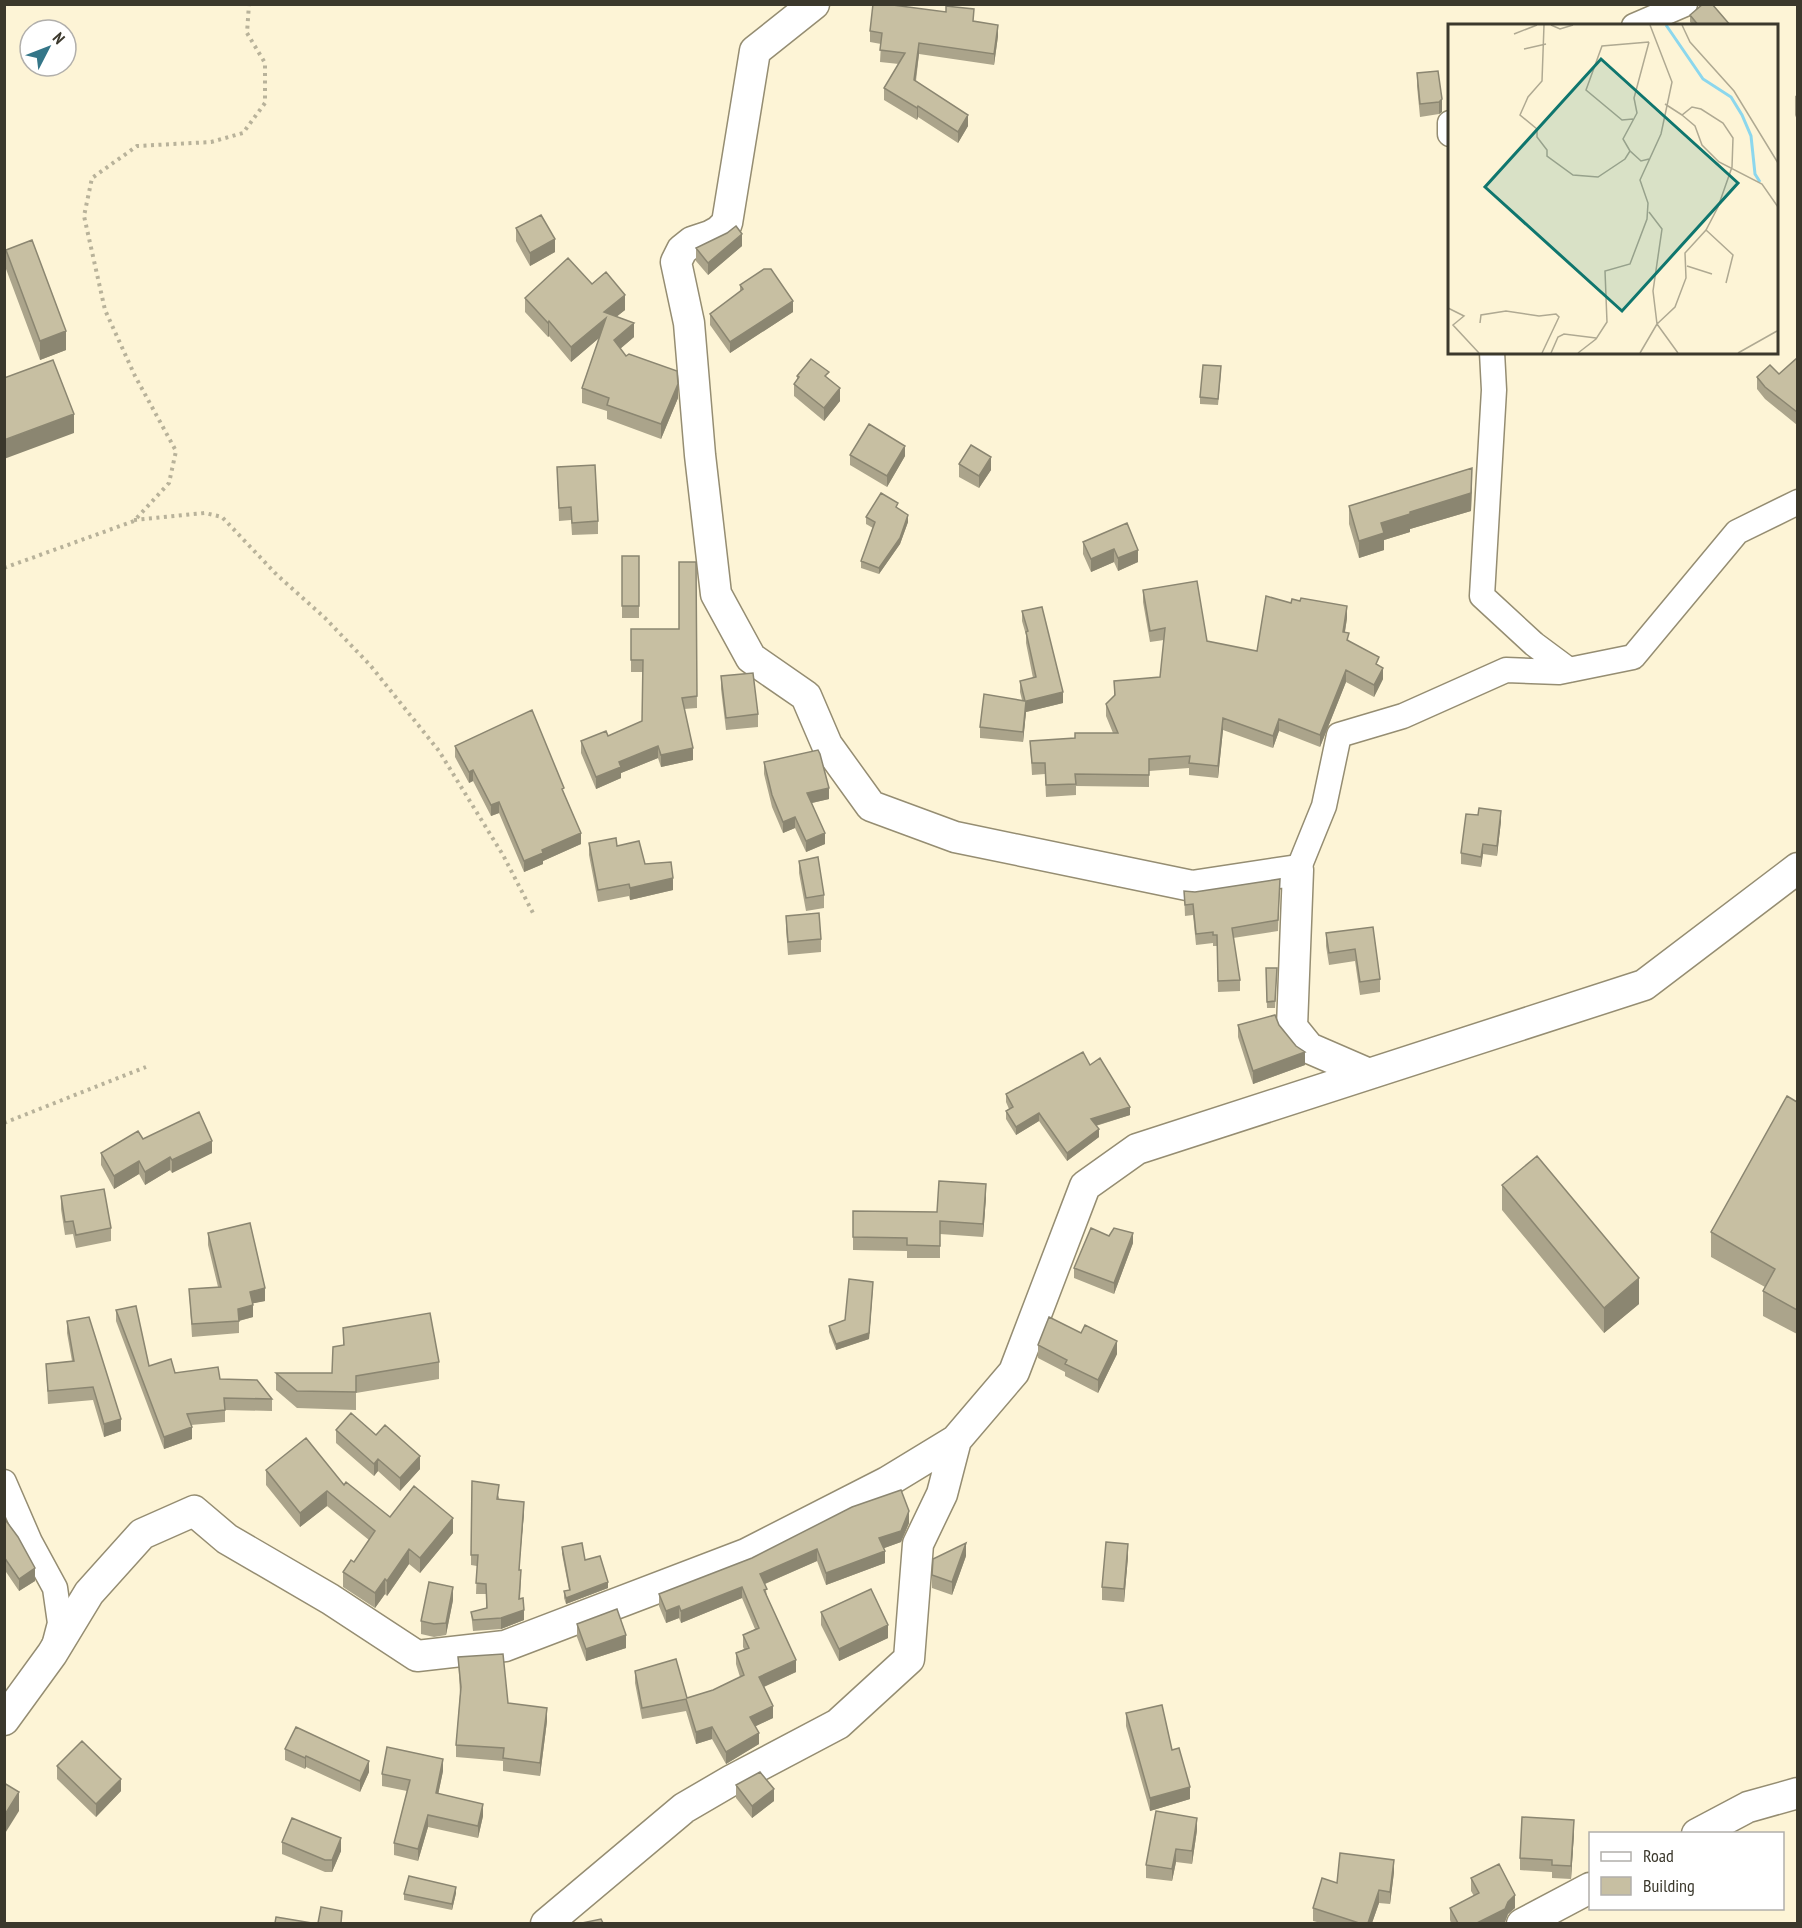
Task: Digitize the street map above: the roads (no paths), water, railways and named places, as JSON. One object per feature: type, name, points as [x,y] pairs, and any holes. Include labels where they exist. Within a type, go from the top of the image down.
[{"type":"street","points":[[814,4],[755,51],[727,223],[710,236],[692,242],[682,250],[676,262],[689,322],[699,455],[716,594],[752,658],[806,696],[827,745],[871,806],[955,837],[1192,886],[1298,870]]},
{"type":"street","points":[[1639,24],[1685,4]]},
{"type":"street","points":[[1492,354],[1494,390],[1482,596],[1534,644],[1569,670]]},
{"type":"street","points":[[1369,1074],[1309,1048],[1292,1027],[1298,870],[1324,806],[1339,735],[1403,716],[1506,670],[1559,672],[1633,657],[1737,532],[1797,502]]},
{"type":"street","points":[[4,1720],[52,1654],[89,1593],[142,1534],[194,1511],[227,1539],[330,1599],[417,1656],[505,1646],[746,1554],[887,1482],[956,1440],[1014,1372],[1085,1186],[1137,1149],[1644,985],[1797,868]]},
{"type":"street","points":[[546,1923],[684,1808],[838,1724],[909,1659],[918,1544],[942,1494],[956,1440]]},
{"type":"street","points":[[4,1482],[30,1542],[55,1588],[60,1623],[52,1654]]},
{"type":"street","points":[[1699,1832],[1748,1807],[1797,1793]]},
{"type":"street","points":[[1522,1923],[1589,1889]]}]
